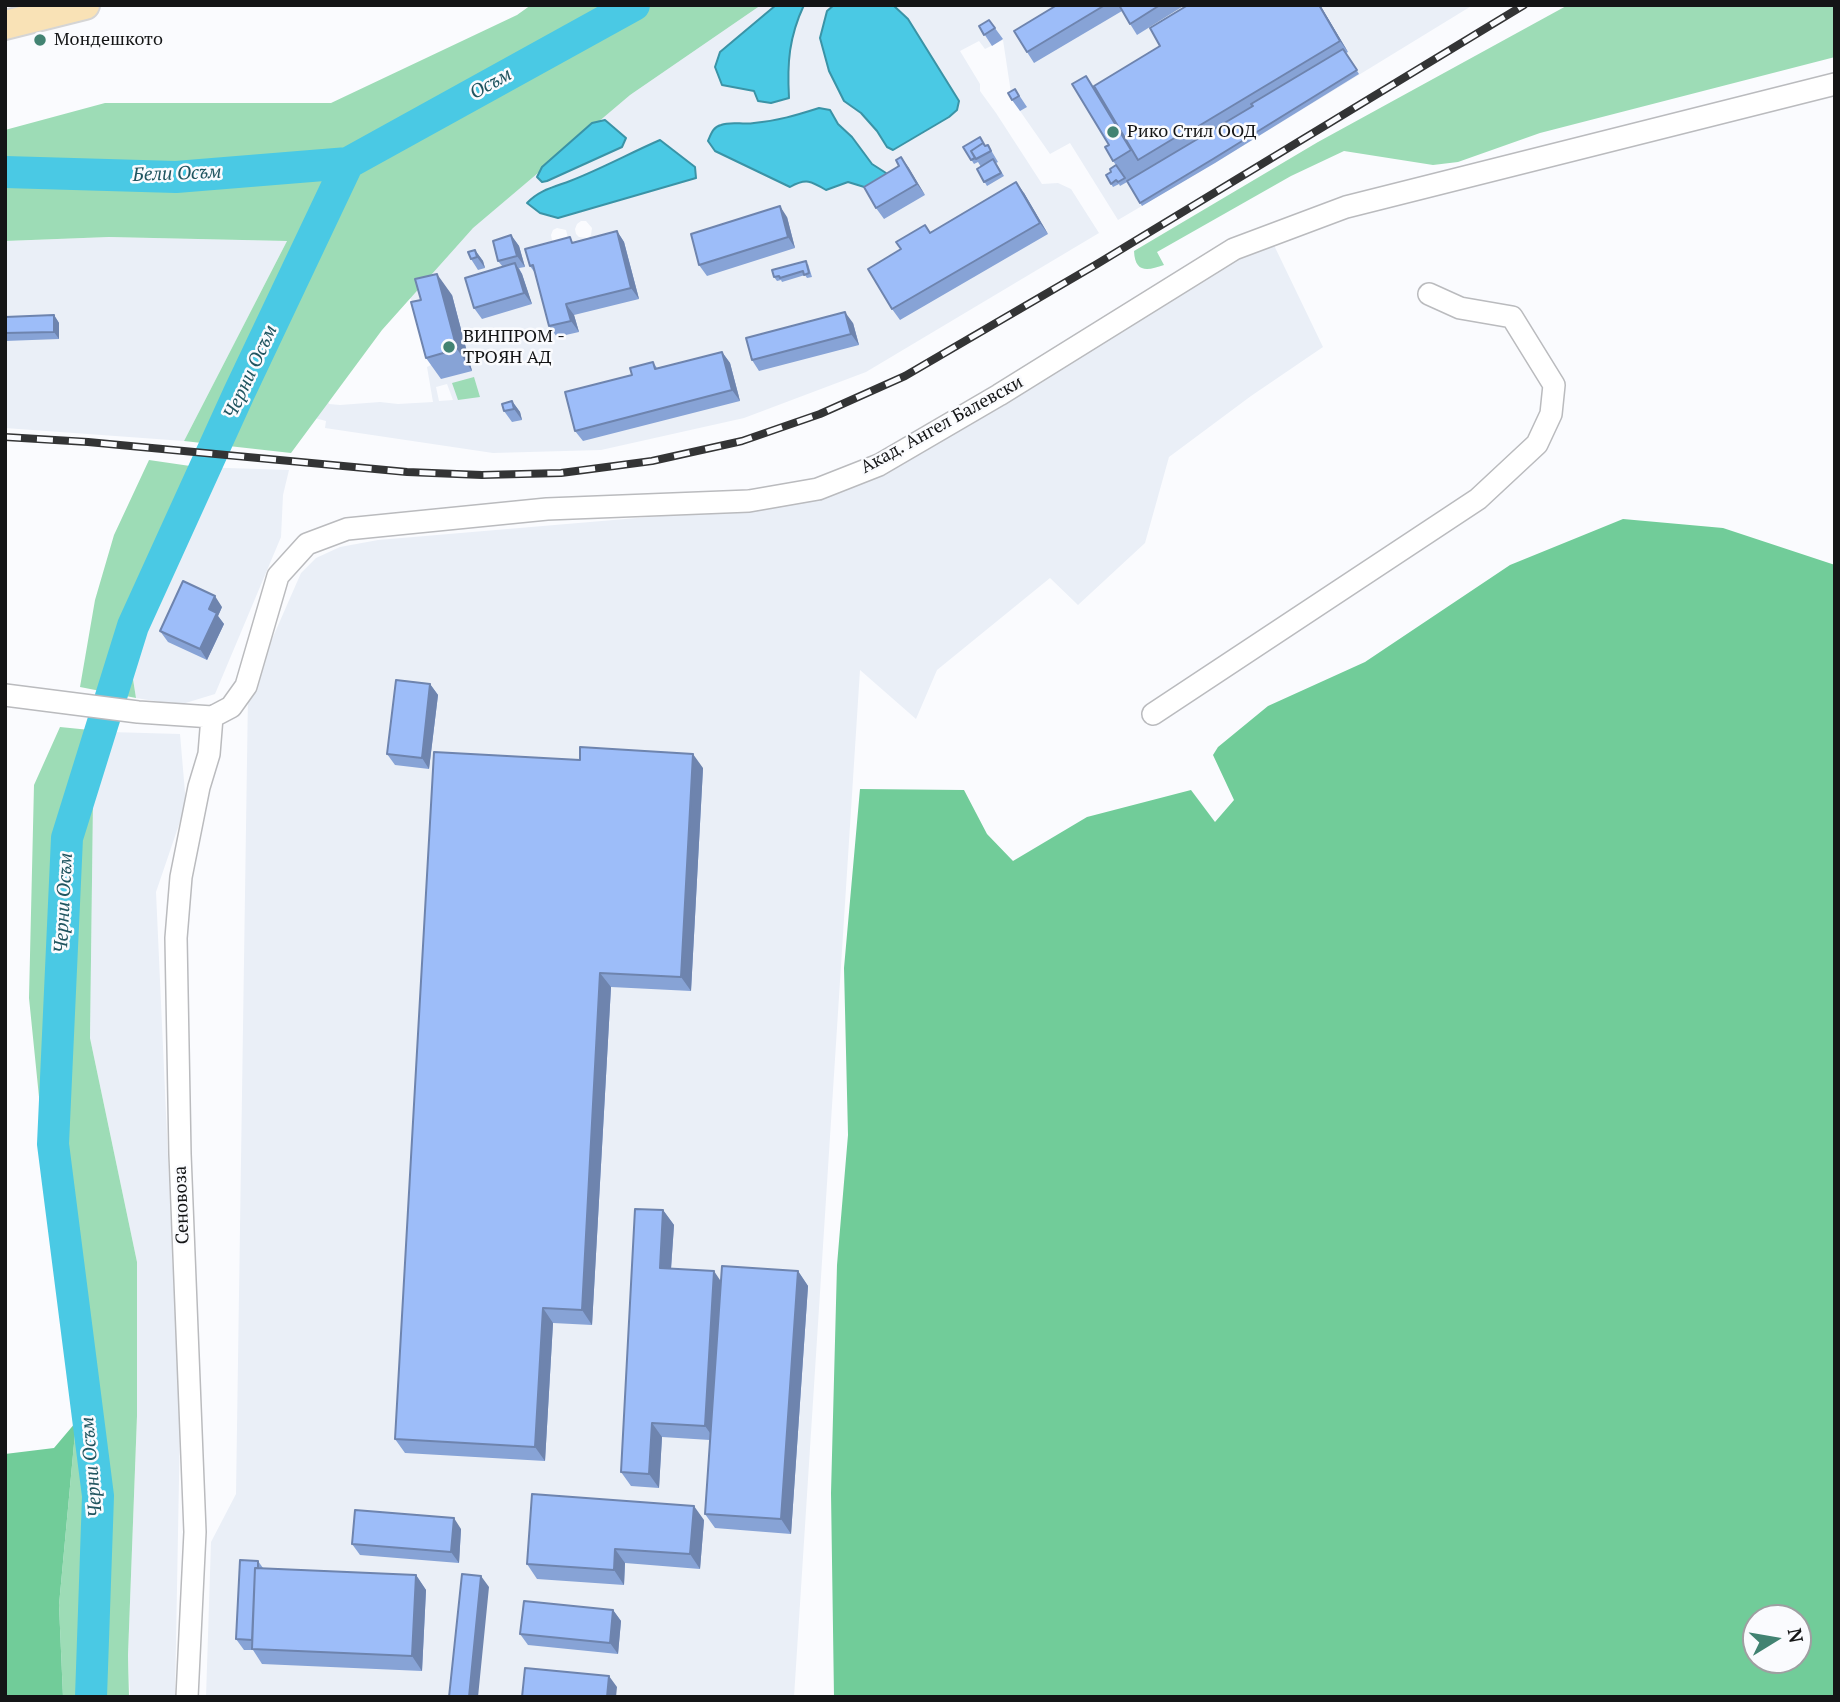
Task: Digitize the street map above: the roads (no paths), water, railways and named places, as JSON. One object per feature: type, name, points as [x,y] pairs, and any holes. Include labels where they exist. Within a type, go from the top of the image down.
[{"type":"main road","points":[[5,25],[85,5]]},
{"type":"street","name":"Акад. Ангел Балевски","points":[[212,717],[231,706],[246,686],[278,576],[307,544],[347,529],[547,509],[749,501],[818,489],[879,465],[999,395],[1234,249],[1346,207],[1835,84]]},
{"type":"street","points":[[1153,714],[1478,499],[1537,444],[1550,414],[1554,385],[1512,317],[1460,308],[1429,294]]},
{"type":"street","points":[[5,695],[138,712],[212,717]]},
{"type":"street","name":"Сеновоза","points":[[187,1697],[195,1532],[180,1154],[176,937],[181,877],[199,787],[209,754],[212,717]]},
{"type":"water","points":[[776,5],[804,5],[790,50],[789,98],[771,103],[758,101],[754,91],[722,85],[715,67],[720,52]]},
{"type":"water","points":[[834,5],[893,5],[908,19],[959,101],[957,110],[893,150],[887,147],[861,113],[844,101],[829,71],[820,38],[827,11]]},
{"type":"water","points":[[819,108],[830,110],[838,124],[852,137],[872,164],[886,173],[885,180],[874,190],[848,182],[826,190],[808,182],[800,182],[790,187],[715,151],[708,141],[718,126],[771,121]]},
{"type":"water","points":[[605,120],[626,138],[622,147],[547,181],[542,182],[537,177],[542,167],[592,123]]},
{"type":"water","points":[[660,140],[695,167],[696,178],[558,218],[540,213],[527,203],[547,189]]},
{"type":"waterway","name":"Бели Осъм","points":[[5,172],[176,177],[348,163],[634,5]]},
{"type":"waterway","name":"Черни Осъм","points":[[91,1697],[98,1496],[53,1144],[67,838],[133,626],[348,163]]},
{"type":"railway","points":[[5,437],[88,442],[407,472],[482,475],[561,473],[652,461],[742,441],[820,414],[905,376],[1097,264],[1524,5]]},
{"type":"place","name":"Мондешкото","points":[[40,40]]},
{"type":"place","name":"Рико Стил ООД","points":[[1113,132]]},
{"type":"place","name":"ВИНПРОМ - ТРОЯН АД","points":[[449,347]]},
{"type":"water label","name":"Осъм","points":[[491,84]]}]
